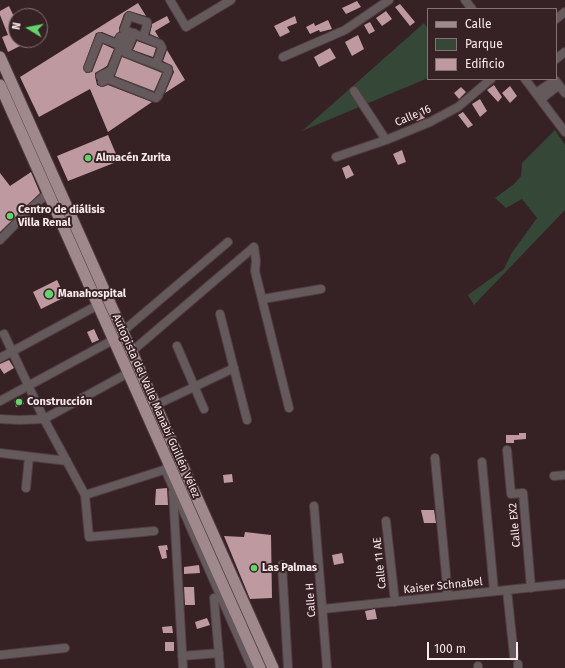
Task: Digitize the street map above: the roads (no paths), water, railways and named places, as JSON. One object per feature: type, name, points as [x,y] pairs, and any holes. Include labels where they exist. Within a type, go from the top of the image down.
[{"type":"main road","name":"Autopista del Valle Manabí Guillén Vélez","points":[[0,56],[273,668]]},
{"type":"main road","name":"Autopista del Valle Manabí Guillén Vélez","points":[[0,85],[128,373],[229,609],[260,668]]},
{"type":"main road","points":[[103,318],[114,313]]},
{"type":"street","points":[[170,0],[186,27],[231,0]]},
{"type":"street","points":[[283,57],[345,30],[390,0]]},
{"type":"street","points":[[465,0],[471,8]]},
{"type":"street","points":[[557,18],[565,12]]},
{"type":"street","points":[[128,34],[124,30],[130,16],[147,22],[143,37]]},
{"type":"street","points":[[123,52],[168,69],[156,98],[103,79],[112,70],[123,52],[128,34]]},
{"type":"street","points":[[88,68],[100,37],[117,44],[120,37],[128,34],[143,37],[160,44],[162,48],[156,64]]},
{"type":"street","points":[[557,58],[565,52]]},
{"type":"street","name":"Calle 16","points":[[336,157],[386,140],[430,122],[458,107],[490,80]]},
{"type":"street","points":[[526,80],[565,132]]},
{"type":"street","points":[[538,96],[556,81],[565,94]]},
{"type":"street","points":[[354,91],[386,140]]},
{"type":"street","points":[[0,240],[48,193]]},
{"type":"street","points":[[122,332],[228,242]]},
{"type":"street","points":[[131,352],[254,247],[256,261],[255,271],[289,408]]},
{"type":"street","points":[[262,299],[322,289]]},
{"type":"street","points":[[0,358],[98,305]]},
{"type":"street","points":[[220,314],[247,420]]},
{"type":"street","points":[[4,334],[44,419],[85,495],[89,537],[154,531]]},
{"type":"street","points":[[0,401],[113,340]]},
{"type":"street","points":[[177,346],[204,409]]},
{"type":"street","points":[[156,405],[234,368]]},
{"type":"street","points":[[0,419],[44,419],[128,373]]},
{"type":"street","name":"Calle EX2","points":[[507,450],[511,494],[523,493],[531,588]]},
{"type":"street","points":[[0,454],[67,461]]},
{"type":"street","points":[[26,488],[29,457]]},
{"type":"street","points":[[435,458],[448,596]]},
{"type":"street","points":[[482,462],[494,591]]},
{"type":"street","points":[[85,495],[169,470],[172,487],[183,668]]},
{"type":"street","points":[[554,476],[565,475]]},
{"type":"street","points":[[172,487],[229,609],[252,668]]},
{"type":"street","name":"Calle H","points":[[314,506],[327,668]]},
{"type":"street","name":"Calle 11 AE","points":[[386,521],[395,602]]},
{"type":"street","points":[[282,565],[288,668]]},
{"type":"street","name":"Kaiser Schnabel","points":[[323,609],[565,584]]},
{"type":"street","points":[[506,590],[514,656]]},
{"type":"street","points":[[214,598],[220,668]]},
{"type":"street","points":[[216,616],[229,609]]},
{"type":"street","points":[[0,655],[66,648]]},
{"type":"street","points":[[182,656],[219,653]]},
{"type":"place","name":"Almacén Zurita","points":[[88,158]]},
{"type":"place","name":"Centro de diálisis Villa Renal","points":[[10,216]]},
{"type":"place","name":"Manahospital","points":[[49,294]]},
{"type":"place","name":"Construcción","points":[[19,402]]},
{"type":"place","name":"Las Palmas","points":[[254,568]]}]
